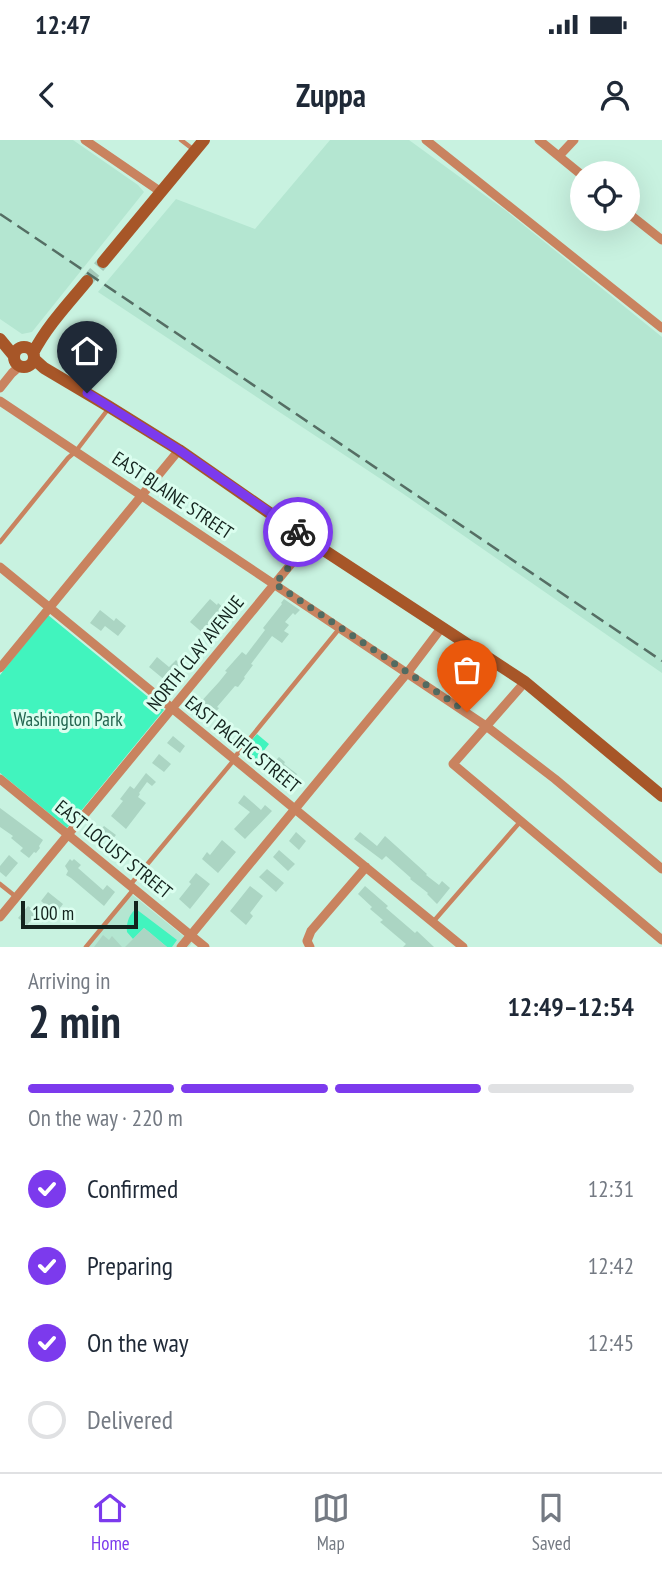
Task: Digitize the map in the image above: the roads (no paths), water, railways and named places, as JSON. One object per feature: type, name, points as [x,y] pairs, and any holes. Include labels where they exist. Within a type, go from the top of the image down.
[{"type":"street","points":[[85,140],[161,192]]},
{"type":"street","points":[[103,262],[204,140]]},
{"type":"street","points":[[426,140],[662,328]]},
{"type":"street","points":[[539,140],[570,165]]},
{"type":"street","points":[[559,156],[574,140]]},
{"type":"street","points":[[640,223],[662,240]]},
{"type":"street","points":[[0,388],[86,281]]},
{"type":"street","points":[[0,339],[26,358],[179,450],[310,541],[525,682],[662,796]]},
{"type":"street","name":"EAST BLAINE STREET","points":[[0,401],[486,726],[555,779],[662,869]]},
{"type":"street","points":[[0,668],[179,450]]},
{"type":"street","name":"NORTH CLAY AVENUE","points":[[0,917],[310,541]]},
{"type":"street","name":"EAST PACIFIC STREET","points":[[0,568],[463,947]]},
{"type":"street","points":[[181,947],[442,627]]},
{"type":"street","points":[[525,682],[453,764],[662,940]]},
{"type":"street","name":"EAST LOCUST STREET","points":[[0,779],[205,947]]},
{"type":"street","points":[[310,947],[307,942],[311,931],[366,867]]},
{"type":"lane","points":[[181,140],[195,151]]},
{"type":"lane","points":[[0,542],[110,407]]},
{"type":"lane","points":[[86,947],[341,627]]},
{"type":"lane","points":[[433,922],[521,821]]},
{"type":"lane","points":[[0,884],[16,897]]},
{"type":"tunnel","points":[[87,281],[103,262]]},
{"type":"railway","points":[[0,214],[662,661]]},
{"type":"park label","name":"Washington Park","points":[[68,719]]}]
